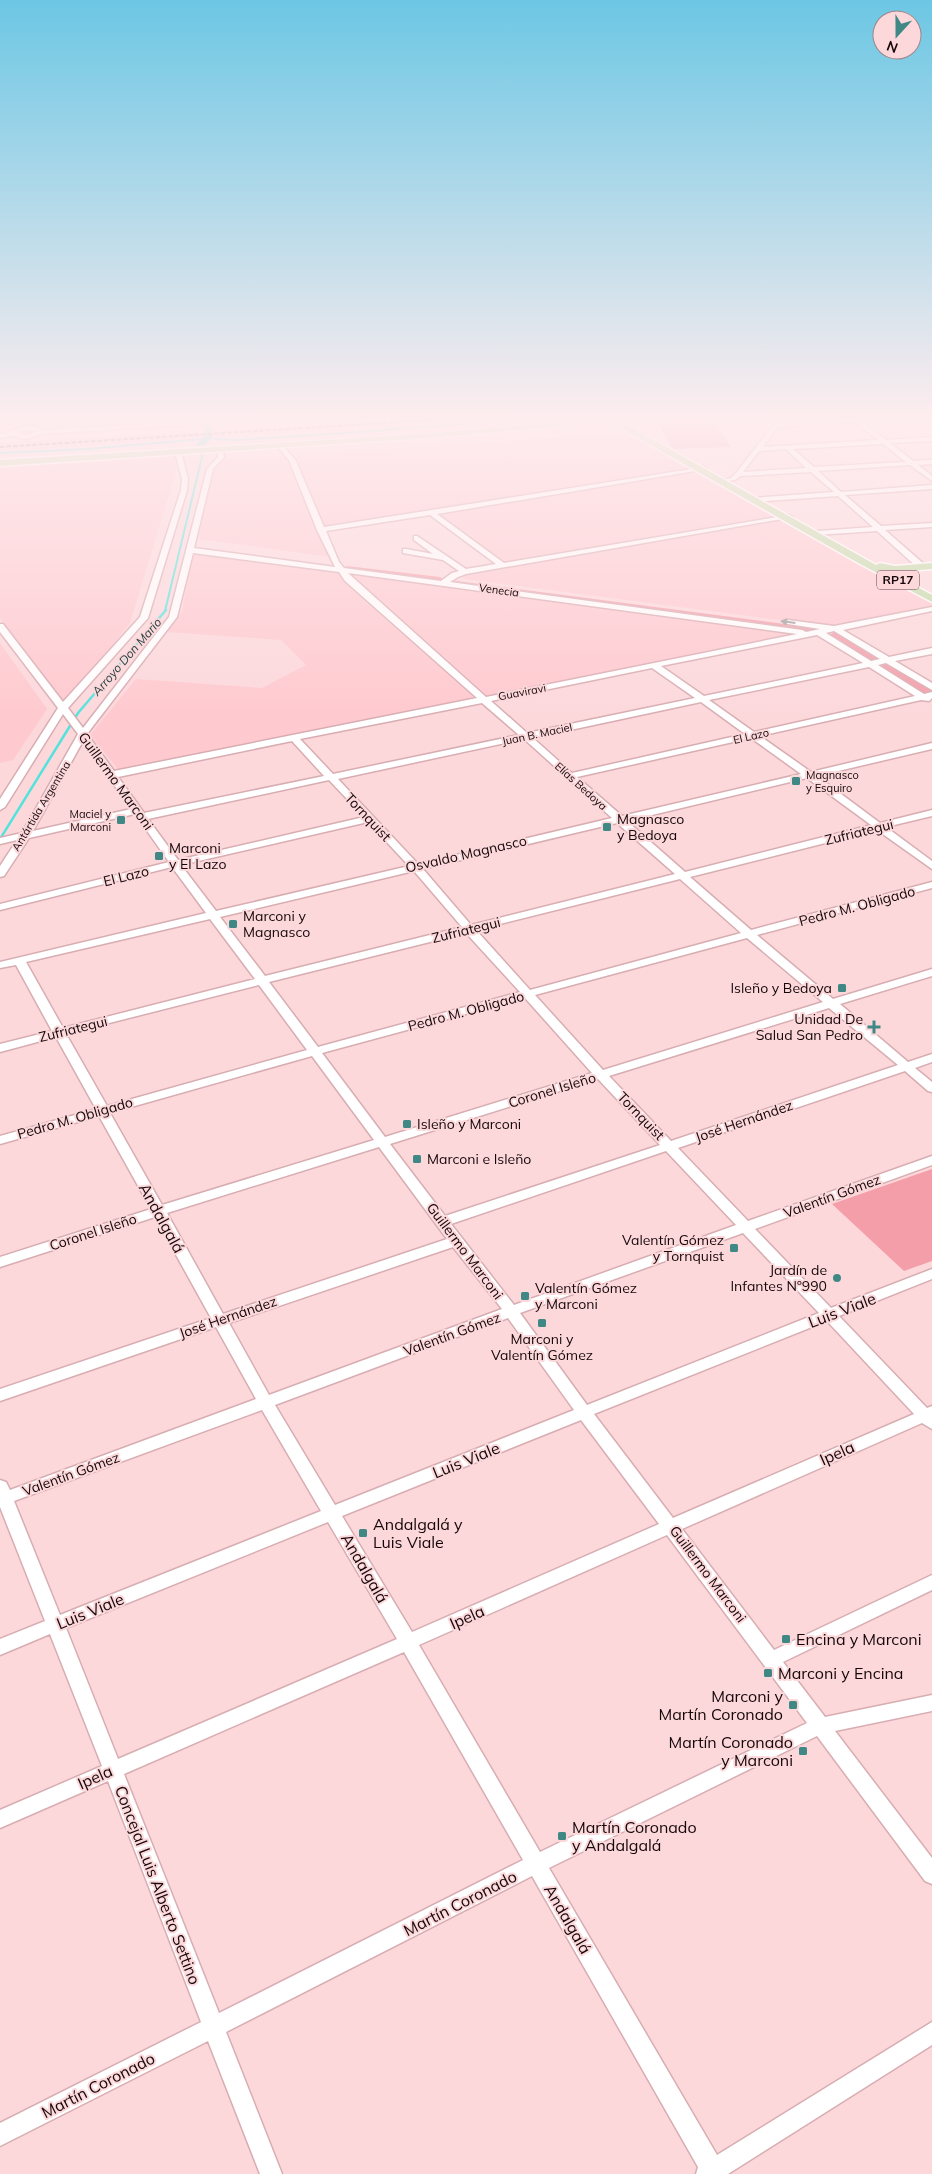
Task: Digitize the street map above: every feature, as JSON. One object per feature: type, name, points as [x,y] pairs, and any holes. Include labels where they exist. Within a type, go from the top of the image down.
[{"type":"main road","name":"RP17","points":[[786,517],[895,573],[927,566]]},
{"type":"main road","name":"RP17","points":[[786,517],[895,573],[932,599]]},
{"type":"street","points":[[0,806],[65,712],[144,618],[176,516]]},
{"type":"street","name":"Antártida Argentina","points":[[0,874],[24,836],[80,732],[173,617],[186,557],[190,550],[198,516]]},
{"type":"street","name":"Elías Bedoya","points":[[315,516],[337,566],[348,579],[750,935],[932,1088]]},
{"type":"street","points":[[321,530],[409,516]]},
{"type":"street","points":[[437,516],[503,566]]},
{"type":"street","points":[[864,516],[927,566]]},
{"type":"street","points":[[447,580],[465,572],[786,517]]},
{"type":"street","points":[[818,532],[932,525]]},
{"type":"street","points":[[417,538],[465,572]]},
{"type":"street","name":"Venecia","points":[[190,550],[337,566],[836,629]]},
{"type":"street","points":[[406,551],[441,556]]},
{"type":"street","name":"Venecia","points":[[447,580],[807,634]]},
{"type":"street","name":"Guaviravi","points":[[111,775],[932,609]]},
{"type":"street","name":"Guillermo Marconi","points":[[0,626],[456,1241],[932,1874]]},
{"type":"street","points":[[836,629],[932,687]]},
{"type":"street","points":[[819,632],[870,664],[927,696],[932,703]]},
{"type":"street","name":"Juan B. Maciel","points":[[0,841],[331,777],[932,651]]},
{"type":"street","points":[[655,666],[808,774],[932,866]]},
{"type":"street","name":"El Lazo","points":[[570,776],[927,696]]},
{"type":"street","name":"Tornquist","points":[[294,738],[414,866],[468,929],[601,1075],[930,1417]]},
{"type":"street","name":"Osvaldo Magnasco","points":[[0,965],[213,913],[932,746]]},
{"type":"street","points":[[0,789],[12,787]]},
{"type":"street","name":"Zufriategui","points":[[0,1048],[263,980],[932,814]]},
{"type":"street","name":"El Lazo","points":[[0,907],[370,819]]},
{"type":"street","name":"Pedro M. Obligado","points":[[0,1140],[316,1051],[932,886]]},
{"type":"street","name":"Andalgalá","points":[[19,960],[265,1402],[408,1642],[711,2173]]},
{"type":"street","name":"Coronel Isleño","points":[[0,1262],[158,1211],[932,972]]},
{"type":"street","name":"José Hernández","points":[[442,1222],[932,1058]]},
{"type":"street","name":"Valentín Gómez","points":[[2,1495],[265,1402],[932,1160]]},
{"type":"street","name":"José Hernández","points":[[0,1395],[456,1241]]},
{"type":"street","name":"Luis Viale","points":[[0,1647],[932,1274]]},
{"type":"street","name":"Ipela","points":[[0,1819],[671,1526],[930,1417]]},
{"type":"street","name":"Concejal Luis Alberto Settino","points":[[2,1495],[113,1769],[272,2174]]},
{"type":"street","points":[[772,1659],[932,1582]]},
{"type":"street","name":"Martín Coronado","points":[[0,2135],[536,1864],[820,1726],[932,1704]]},
{"type":"street","points":[[711,2173],[932,2033]]},
{"type":"shaded area","points":[[0,516],[162,516],[130,623],[70,697],[63,700],[0,618]]},
{"type":"shaded area","points":[[203,516],[313,516],[330,557],[199,539]]},
{"type":"shaded area","points":[[319,516],[403,516],[331,528],[323,527]]},
{"type":"shaded area","points":[[441,516],[776,516],[510,564],[503,563]]},
{"type":"shaded area","points":[[781,520],[932,602],[932,608],[832,627],[465,579],[461,576]]},
{"type":"shaded area","points":[[196,553],[338,573],[482,702],[123,775],[90,735],[136,679],[262,688],[306,665],[281,640],[167,632],[182,611],[191,556]]},
{"type":"shaded area","points":[[347,566],[440,577],[445,580],[440,581],[349,569],[346,568]]},
{"type":"shaded area","points":[[354,573],[793,632],[798,635],[488,697],[351,576]]},
{"type":"shaded area","points":[[453,581],[822,629],[814,632],[456,583]]},
{"type":"shaded area","points":[[835,632],[840,633],[880,658],[879,661],[869,661],[829,635]]},
{"type":"shaded area","points":[[0,643],[47,709],[13,760],[0,763]]},
{"type":"shaded area","points":[[883,664],[889,665],[932,691],[932,693],[924,693],[880,667]]},
{"type":"shaded area","points":[[932,1169],[932,1261],[904,1271],[832,1204]]},
{"type":"waterway","name":"Arroyo Don Mario","points":[[165,611],[188,516]]},
{"type":"waterway","name":"Arroyo Don Mario","points":[[0,839],[78,713],[166,610]]},
{"type":"place","name":"Magnasco y Esquiro","points":[[796,781]]},
{"type":"place","name":"Maciel y Marconi","points":[[121,820]]},
{"type":"place","name":"Magnasco y Bedoya","points":[[607,827]]},
{"type":"place","name":"Marconi y El Lazo","points":[[159,856]]},
{"type":"place","name":"Marconi y Magnasco","points":[[233,924]]},
{"type":"place","name":"Isleño y Bedoya","points":[[842,988]]},
{"type":"place","name":"Unidad De Salud San Pedro","points":[[874,1027]]},
{"type":"place","name":"Isleño y Marconi","points":[[407,1124]]},
{"type":"place","name":"Marconi e Isleño","points":[[417,1159]]},
{"type":"place","name":"Valentín Gómez y Tornquist","points":[[734,1248]]},
{"type":"place","name":"Jardín de Infantes Nº990","points":[[837,1278]]},
{"type":"place","name":"Valentín Gómez y Marconi","points":[[525,1296]]},
{"type":"place","name":"Marconi y Valentín Gómez","points":[[542,1323]]},
{"type":"place","name":"Andalgalá y Luis Viale","points":[[363,1533]]},
{"type":"place","name":"Encina y Marconi","points":[[786,1639]]},
{"type":"place","name":"Marconi y Encina","points":[[768,1673]]},
{"type":"place","name":"Marconi y Martín Coronado","points":[[793,1705]]},
{"type":"place","name":"Martín Coronado y Marconi","points":[[803,1751]]},
{"type":"place","name":"Martín Coronado y Andalgalá","points":[[562,1836]]}]
